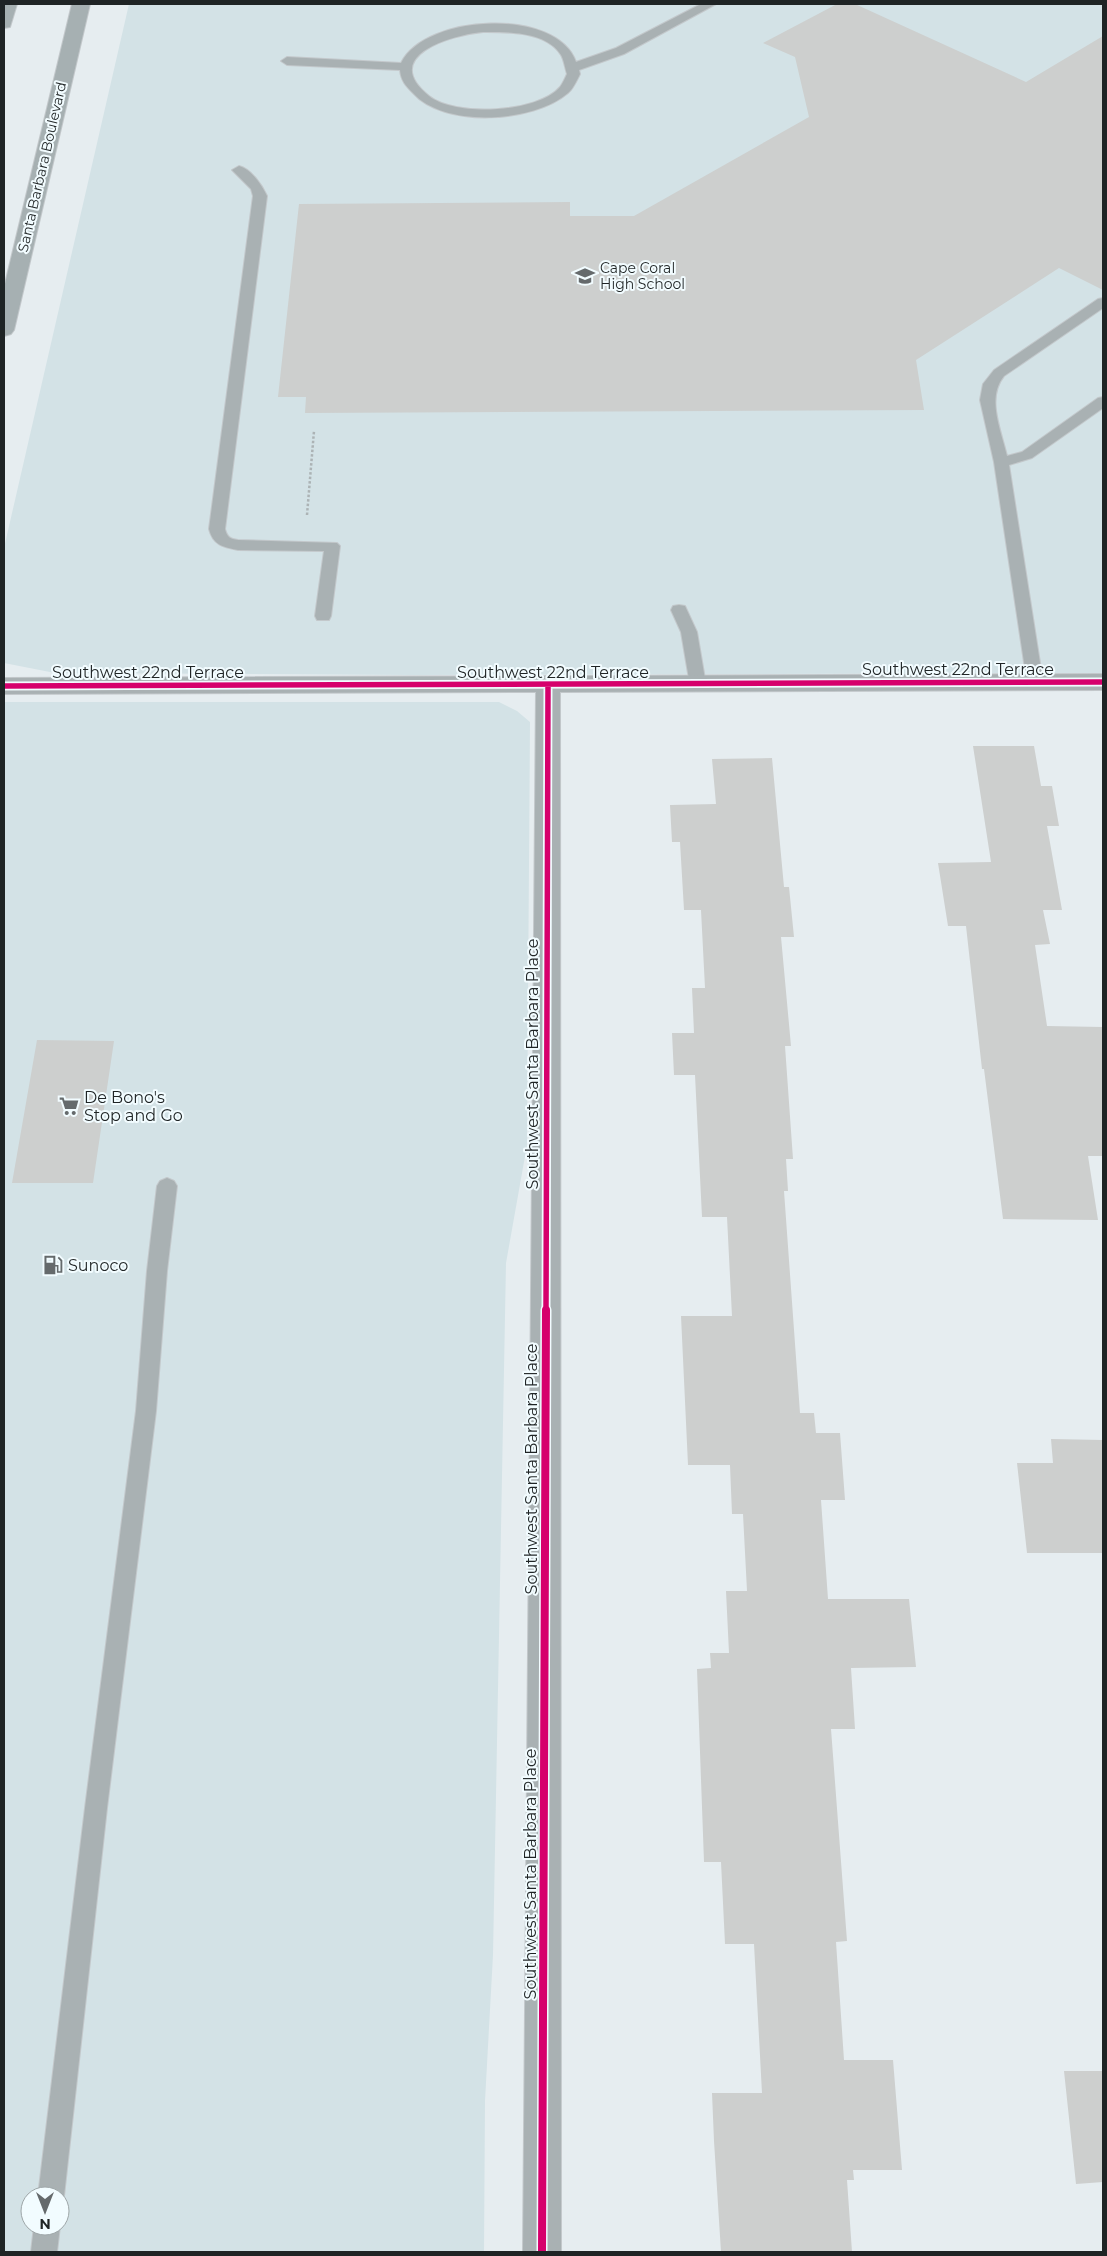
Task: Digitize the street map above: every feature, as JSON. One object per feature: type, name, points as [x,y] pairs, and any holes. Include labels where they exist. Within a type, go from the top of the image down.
[{"type":"main road","points":[[4,23],[8,4]]},
{"type":"main road","name":"Santa Barbara Boulevard","points":[[4,330],[81,4]]},
{"type":"street","name":"Southwest 22nd Terrace","points":[[4,686],[548,686],[1103,682]]},
{"type":"street","name":"Southwest Santa Barbara Place","points":[[542,2252],[548,686]]},
{"type":"lane","points":[[574,67],[620,51],[710,4]]},
{"type":"lane","points":[[483,28],[516,29],[544,37],[565,51],[574,67],[573,77],[567,87],[551,100],[527,109],[489,114],[450,109],[420,96],[411,87],[406,77],[406,67],[409,59],[416,51],[437,37],[466,29],[483,28]]},
{"type":"lane","points":[[287,61],[406,67]]},
{"type":"lane","points":[[239,170],[257,188],[260,196],[217,529],[219,537],[226,543],[238,545],[332,546],[323,616]]},
{"type":"lane","points":[[1035,682],[1001,462],[988,400],[990,384],[999,373],[1103,302]]},
{"type":"lane","points":[[1001,462],[1027,455],[1103,401]]},
{"type":"lane","points":[[679,610],[689,632],[698,685]]},
{"type":"lane","points":[[52,2186],[96,1808],[146,1411],[157,1271],[167,1186]]},
{"type":"lane","points":[[44,2252],[46,2236]]},
{"type":"path","points":[[307,518],[314,431]]},
{"type":"shaded area","name":"Cape Coral High School","points":[[129,4],[1103,4],[1103,673],[413,675],[55,673],[4,663],[4,548]]},
{"type":"shaded area","points":[[4,702],[499,702],[517,711],[530,722],[527,1145],[506,1263],[493,1955],[485,2101],[484,2252],[4,2252]]},
{"type":"building","name":"Cape Coral High School","points":[[837,4],[855,4],[1026,82],[1103,36],[1103,290],[1059,268],[916,360],[924,410],[305,413],[306,397],[278,397],[299,204],[570,202],[570,216],[634,216],[809,117],[795,57],[763,43]]},
{"type":"building","points":[[973,746],[1034,746],[1041,786],[1052,786],[1059,826],[1047,826],[1062,910],[1043,910],[1050,944],[1035,945],[1047,1026],[1103,1027],[1103,1156],[1088,1156],[1098,1220],[1003,1219],[984,1069],[982,1069],[966,926],[948,926],[938,863],[991,862]]},
{"type":"building","points":[[772,758],[784,887],[789,887],[794,937],[781,937],[791,1046],[785,1046],[793,1159],[786,1159],[788,1191],[784,1191],[800,1413],[814,1413],[816,1433],[840,1433],[845,1500],[821,1500],[828,1599],[909,1599],[916,1667],[851,1668],[855,1729],[831,1729],[847,1941],[836,1942],[844,2060],[893,2060],[902,2170],[853,2170],[854,2180],[847,2180],[852,2252],[721,2252],[714,2141],[712,2093],[762,2093],[754,1944],[725,1944],[721,1862],[704,1862],[697,1669],[711,1668],[710,1653],[729,1653],[726,1591],[747,1591],[743,1514],[732,1514],[730,1465],[688,1465],[681,1316],[732,1316],[727,1217],[702,1217],[695,1075],[674,1075],[672,1033],[694,1033],[692,988],[705,988],[701,910],[684,910],[680,842],[672,842],[670,805],[716,804],[712,759]]},
{"type":"building","points":[[37,1040],[114,1041],[93,1183],[12,1183]]},
{"type":"building","points":[[1051,1439],[1103,1440],[1103,1553],[1027,1553],[1017,1463],[1053,1463]]},
{"type":"building","points":[[1064,2071],[1103,2071],[1103,2182],[1076,2184]]},
{"type":"cycle path","points":[[4,686],[1103,682]]},
{"type":"cycle path","points":[[542,2252],[548,686]]},
{"type":"place","name":"Cape Coral High School","points":[[585,276]]},
{"type":"place","name":"De Bono's Stop and Go","points":[[69,1106]]},
{"type":"place","name":"Sunoco","points":[[53,1265]]}]
